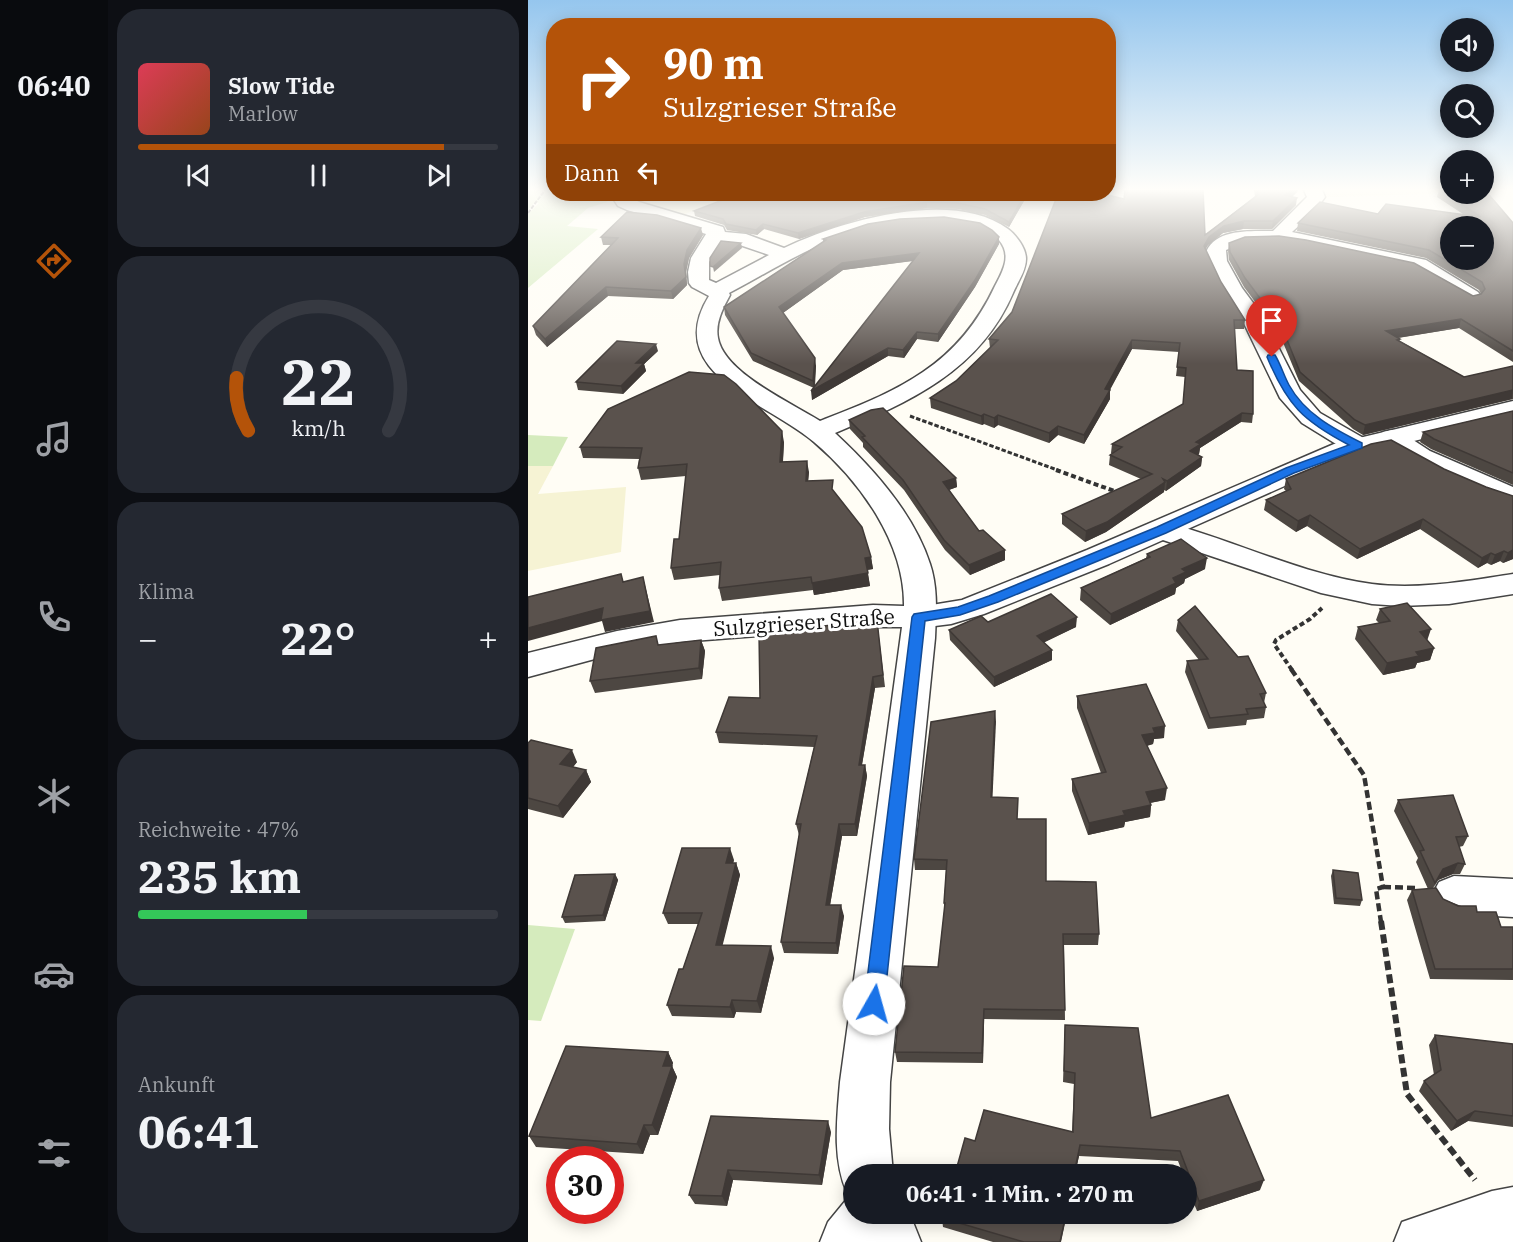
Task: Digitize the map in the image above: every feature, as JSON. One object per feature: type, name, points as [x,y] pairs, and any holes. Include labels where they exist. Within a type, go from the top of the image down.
[{"type":"street","points":[[708,248],[699,266],[700,284],[720,295],[708,315],[706,330],[707,342],[716,360],[731,374],[818,431],[842,454],[892,516],[903,534],[917,574],[919,617],[871,1034],[862,1139],[865,1164]]},
{"type":"street","points":[[767,248],[786,255]]},
{"type":"street","points":[[716,291],[802,248]]},
{"type":"street","points":[[818,431],[879,405],[948,365],[976,338],[1001,297],[1016,260],[1012,248]]},
{"type":"street","points":[[1217,248],[1215,258],[1232,289],[1251,315],[1289,393],[1311,418],[1358,446]]},
{"type":"street","points":[[1342,248],[1428,268],[1471,296]]},
{"type":"street","name":"Sulzgrieser Straße","points":[[528,665],[616,642],[680,631],[873,616],[919,617],[967,609],[1161,530],[1285,473],[1358,446],[1513,409]]},
{"type":"street","points":[[1392,438],[1420,457],[1513,497]]},
{"type":"street","points":[[1161,530],[1332,586],[1372,594],[1401,596],[1449,594],[1513,584]]},
{"type":"street","points":[[1454,896],[1513,898]]},
{"type":"street","points":[[1422,1242],[1510,1215]]},
{"type":"street","points":[[848,1242],[862,1224]]},
{"type":"street","points":[[880,1224],[893,1242]]},
{"type":"path","points":[[879,405],[1125,495]]},
{"type":"path","points":[[1332,586],[1320,612],[1276,640],[1274,644],[1366,779],[1383,887],[1376,890],[1407,1094],[1467,1171],[1510,1215]]},
{"type":"shaded area","points":[[528,466],[553,466],[538,494],[626,487],[621,552],[528,571]]},
{"type":"green space","points":[[528,248],[576,248],[528,288]]},
{"type":"green space","points":[[528,435],[568,437],[553,466],[528,466]]},
{"type":"green space","points":[[528,925],[575,929],[541,1021],[528,1020]]},
{"type":"building","points":[[608,248],[688,248],[684,264],[686,277],[671,291],[606,287],[545,339],[533,326]]},
{"type":"building","points":[[716,248],[735,248],[713,267],[710,266],[710,258]]},
{"type":"building","points":[[814,248],[993,248],[975,280],[938,334],[917,332],[903,350],[888,348],[811,391],[919,253],[842,263],[779,307],[815,358],[813,381],[751,353],[724,307]]},
{"type":"building","points":[[1037,248],[1205,248],[1221,282],[1245,320],[1234,320],[1237,370],[1253,371],[1253,414],[1242,413],[1196,442],[1201,444],[1190,451],[1202,457],[1167,481],[1163,479],[1165,482],[1107,522],[1086,531],[1062,514],[1152,474],[1110,455],[1122,447],[1112,444],[1183,404],[1186,368],[1177,367],[1180,343],[1132,340],[1105,389],[1110,390],[1084,435],[1058,426],[1049,433],[998,415],[994,418],[984,414],[981,416],[930,398],[956,381],[998,340],[989,339],[1012,312]]},
{"type":"building","points":[[1230,248],[1343,248],[1414,263],[1473,296],[1481,294],[1485,289],[1482,282],[1462,270],[1494,270],[1494,248],[1513,248],[1513,351],[1461,319],[1386,331],[1400,339],[1397,340],[1464,377],[1513,366],[1513,390],[1365,425],[1355,420],[1300,372],[1279,320],[1273,320],[1245,278]]},
{"type":"building","points":[[1419,248],[1440,248],[1440,257],[1429,250]]},
{"type":"building","points":[[617,341],[656,344],[636,363],[644,363],[621,386],[576,382]]},
{"type":"building","points":[[689,372],[724,375],[736,384],[782,431],[780,462],[807,461],[806,481],[833,480],[832,489],[862,527],[871,557],[865,558],[868,573],[812,583],[811,577],[719,588],[721,562],[671,568],[674,539],[679,539],[687,464],[638,468],[642,448],[580,447],[608,409]]},
{"type":"building","points":[[883,408],[956,478],[943,482],[979,531],[983,530],[1005,550],[969,565],[944,540],[903,480],[849,420],[871,410]]},
{"type":"building","points":[[1513,411],[1513,473],[1434,439],[1423,432]]},
{"type":"building","points":[[1391,440],[1444,469],[1513,496],[1513,550],[1495,555],[1491,553],[1482,558],[1423,519],[1360,549],[1310,515],[1298,521],[1266,500],[1291,489],[1286,479],[1371,444]]},
{"type":"building","points":[[1181,539],[1207,558],[1182,569],[1186,572],[1173,578],[1176,583],[1111,614],[1081,588],[1150,557],[1147,554]]},
{"type":"building","points":[[621,574],[623,582],[643,577],[650,611],[601,620],[603,608],[528,628],[528,597]]},
{"type":"building","points":[[1051,594],[1077,617],[1037,636],[1052,650],[994,677],[949,630],[981,616],[988,622]]},
{"type":"building","points":[[1407,603],[1431,629],[1420,632],[1434,648],[1416,652],[1419,656],[1387,663],[1358,627],[1390,621],[1380,609]]},
{"type":"building","points":[[1195,606],[1238,657],[1248,656],[1266,693],[1260,694],[1266,707],[1246,709],[1248,714],[1210,718],[1187,661],[1208,659],[1178,620]]},
{"type":"building","points":[[877,620],[883,675],[873,677],[859,765],[865,765],[855,824],[839,824],[826,905],[841,905],[836,943],[781,942],[801,824],[796,824],[817,736],[716,732],[729,697],[760,698],[759,633]]},
{"type":"building","points":[[656,636],[658,645],[701,640],[699,668],[590,681],[596,648]]},
{"type":"building","points":[[1146,684],[1165,726],[1153,728],[1155,733],[1142,735],[1167,788],[1146,792],[1151,805],[1123,811],[1125,815],[1089,823],[1072,779],[1106,772],[1077,696]]},
{"type":"building","points":[[995,711],[991,797],[1018,798],[1017,819],[1046,819],[1046,881],[1096,882],[1099,934],[1063,934],[1065,1010],[984,1009],[982,1053],[895,1052],[904,966],[938,967],[945,903],[947,860],[914,859],[931,722]]},
{"type":"building","points":[[531,740],[572,750],[560,764],[586,770],[558,806],[528,798],[528,743]]},
{"type":"building","points":[[1453,795],[1468,836],[1456,837],[1465,864],[1458,863],[1443,869],[1435,883],[1420,851],[1424,850],[1398,800]]},
{"type":"building","points":[[682,848],[730,848],[726,863],[736,863],[716,945],[771,946],[757,1001],[732,1000],[730,1007],[667,1005],[679,969],[683,969],[702,913],[663,913]]},
{"type":"building","points":[[1333,870],[1358,873],[1362,900],[1336,898]]},
{"type":"building","points":[[615,874],[603,915],[562,917],[575,875]]},
{"type":"building","points":[[1436,888],[1443,899],[1458,906],[1476,906],[1477,912],[1496,912],[1501,927],[1513,927],[1513,969],[1435,969],[1412,890]]},
{"type":"building","points":[[1065,1025],[1138,1028],[1151,1118],[1228,1095],[1264,1180],[1199,1201],[1197,1164],[1185,1164],[1180,1151],[1080,1145],[1076,1164],[958,1164],[965,1138],[975,1141],[984,1110],[1073,1132],[1075,1073],[1064,1071]]},
{"type":"building","points":[[1435,1035],[1513,1044],[1513,1116],[1475,1111],[1457,1121],[1424,1081],[1441,1070]]},
{"type":"building","points":[[566,1046],[668,1052],[663,1066],[672,1066],[652,1125],[644,1125],[637,1144],[529,1136]]},
{"type":"building","points":[[711,1116],[828,1121],[819,1175],[728,1170],[722,1196],[689,1195]]},
{"type":"building","points":[[962,1224],[1064,1224],[1060,1242],[1024,1242]]},
{"type":"route","points":[[874,1004],[919,617],[960,611],[993,599],[1161,530],[1290,471],[1358,446],[1326,429],[1305,413],[1281,381],[1272,357]]}]
